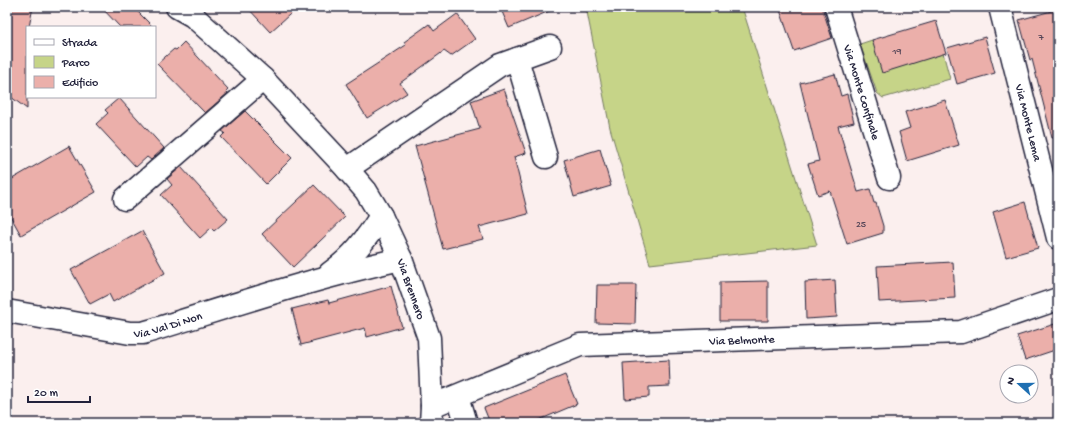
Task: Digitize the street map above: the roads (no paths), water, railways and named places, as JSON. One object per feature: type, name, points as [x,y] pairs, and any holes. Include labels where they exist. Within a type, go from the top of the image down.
[{"type":"street","name":"Via Monte Confinale","points":[[836,7],[889,178]]},
{"type":"street","name":"Via Monte Lema","points":[[1000,7],[1058,238]]},
{"type":"street","name":"Via Brennero","points":[[190,10],[264,79],[347,168],[366,191],[381,216],[401,260],[429,338],[432,414]]},
{"type":"street","points":[[347,168],[500,65],[550,47]]},
{"type":"street","points":[[517,59],[546,157]]},
{"type":"street","points":[[125,199],[264,79]]},
{"type":"street","name":"Via Val Di Non","points":[[324,278],[345,263],[381,216]]},
{"type":"street","name":"Via Val Di Non","points":[[7,311],[130,333],[143,333],[324,278],[363,267],[401,260]]},
{"type":"street","name":"Via Belmonte","points":[[432,414],[458,396],[580,345],[961,332],[1058,299]]},
{"type":"street","points":[[458,396],[466,423]]}]
